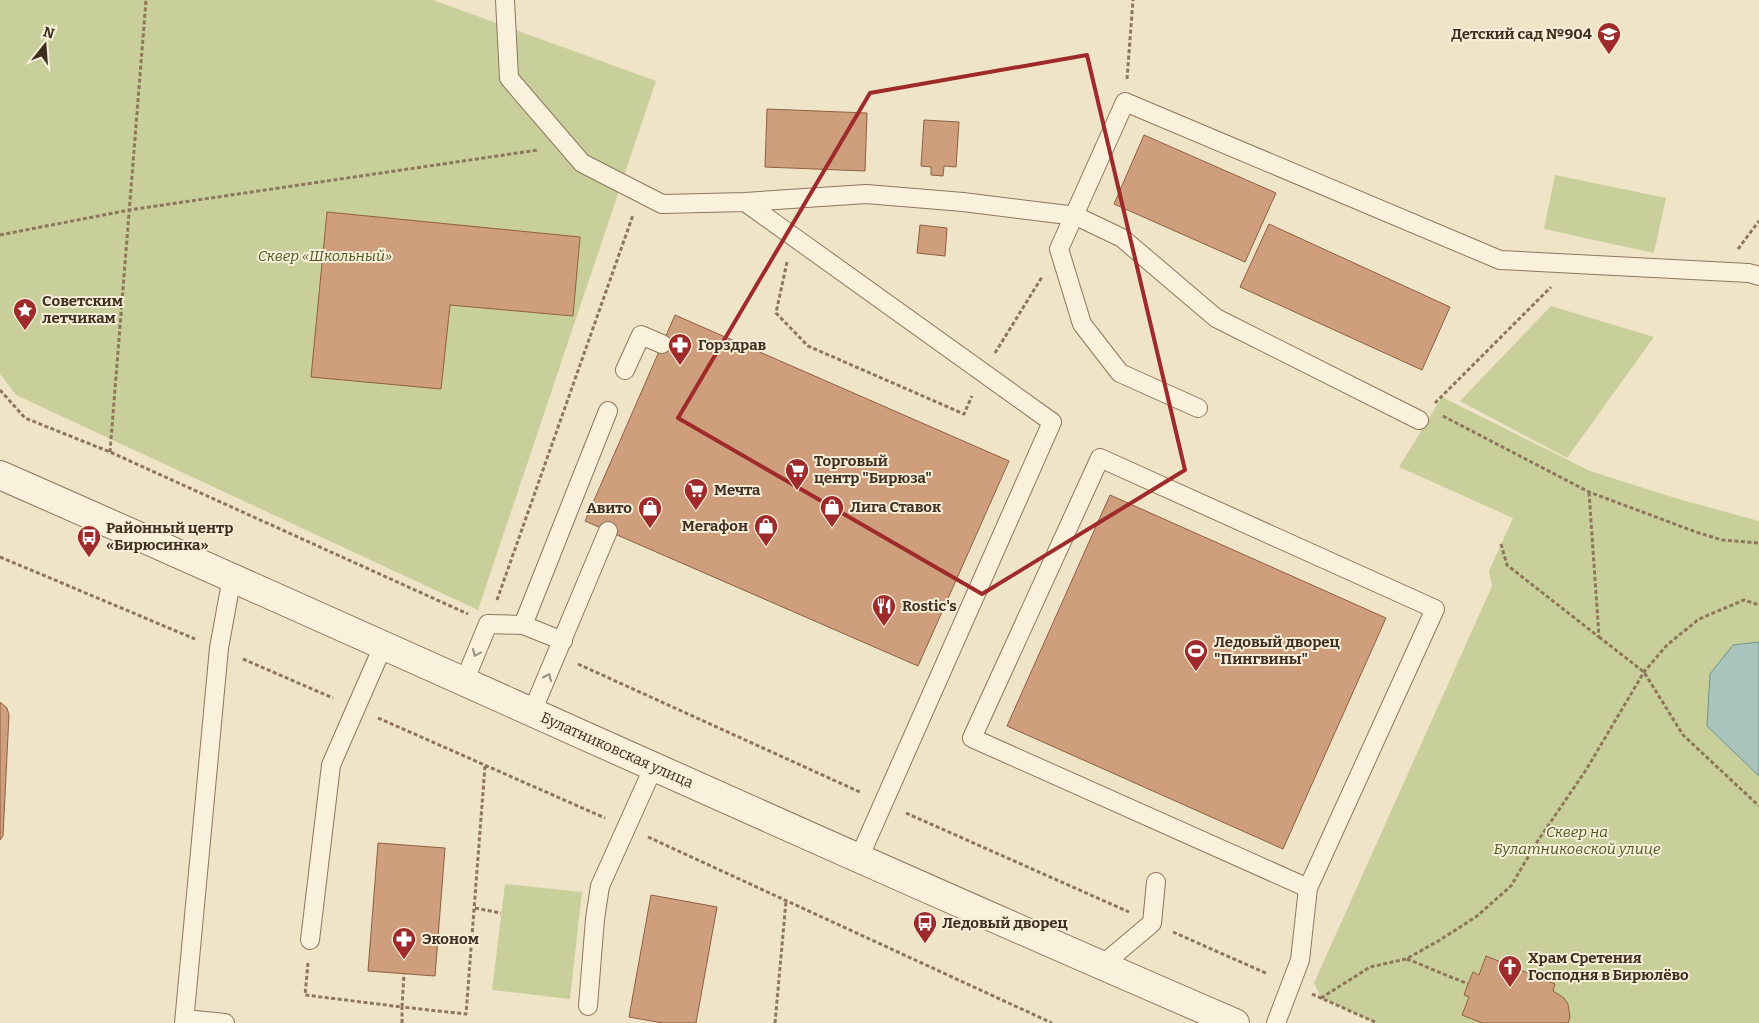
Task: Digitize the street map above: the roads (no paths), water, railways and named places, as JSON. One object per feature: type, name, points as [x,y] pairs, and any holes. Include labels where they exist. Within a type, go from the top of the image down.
[{"type":"street","name":"Булатниковская улица","points":[[0,476],[232,577],[1101,966],[1235,1023]]},
{"type":"lane","points":[[505,0],[509,78],[582,163],[662,204],[745,202],[866,194],[963,202],[1076,216],[1122,238],[1216,318],[1424,414]]},
{"type":"lane","points":[[1198,408],[1120,373],[1082,324],[1059,249],[1076,216],[1125,102],[1500,260],[1749,273],[1759,276]]},
{"type":"lane","points":[[745,202],[1052,422],[859,858]]},
{"type":"lane","points":[[625,370],[641,335],[662,344]]},
{"type":"lane","points":[[523,625],[608,411]]},
{"type":"lane","points":[[1276,1023],[1300,960],[1308,888],[1435,609],[1100,458],[972,738],[1308,888]]},
{"type":"lane","points":[[532,712],[608,531]]},
{"type":"lane","points":[[225,1023],[184,1021],[219,648],[232,577]]},
{"type":"lane","points":[[464,682],[488,624],[523,625],[560,648]]},
{"type":"lane","points":[[310,940],[331,765],[383,646]]},
{"type":"lane","points":[[588,1006],[600,886],[654,766]]},
{"type":"lane","points":[[1101,966],[1152,923],[1156,882]]},
{"type":"water","points":[[1759,642],[1759,776],[1707,726],[1710,674],[1733,645]]},
{"type":"place","name":"Детский сад №904","points":[[1609,55]]},
{"type":"place","name":"Cоветским летчикам","points":[[25,331]]},
{"type":"place","name":"Горздрав","points":[[680,366]]},
{"type":"place","name":"Торговый центр \"Бирюза\"","points":[[797,491]]},
{"type":"place","name":"Мечта","points":[[696,511]]},
{"type":"place","name":"Лига Ставок","points":[[832,528]]},
{"type":"place","name":"Авито","points":[[650,529]]},
{"type":"place","name":"Мегафон","points":[[766,547]]},
{"type":"place","name":"Районный центр «Бирюсинка»","points":[[89,558]]},
{"type":"place","name":"Rostic's","points":[[884,627]]},
{"type":"place","name":"Ледовый дворец \"Пингвины\"","points":[[1196,672]]},
{"type":"place","name":"Ледовый дворец","points":[[925,944]]},
{"type":"place","name":"Эконом","points":[[404,960]]},
{"type":"place","name":"Храм Сретения Господня в Бирюлёво","points":[[1510,988]]},
{"type":"park label","name":"Сквер «Школьный»","points":[[325,256]]},
{"type":"park label","name":"Сквер на Булатниковской улице","points":[[1577,840]]}]
